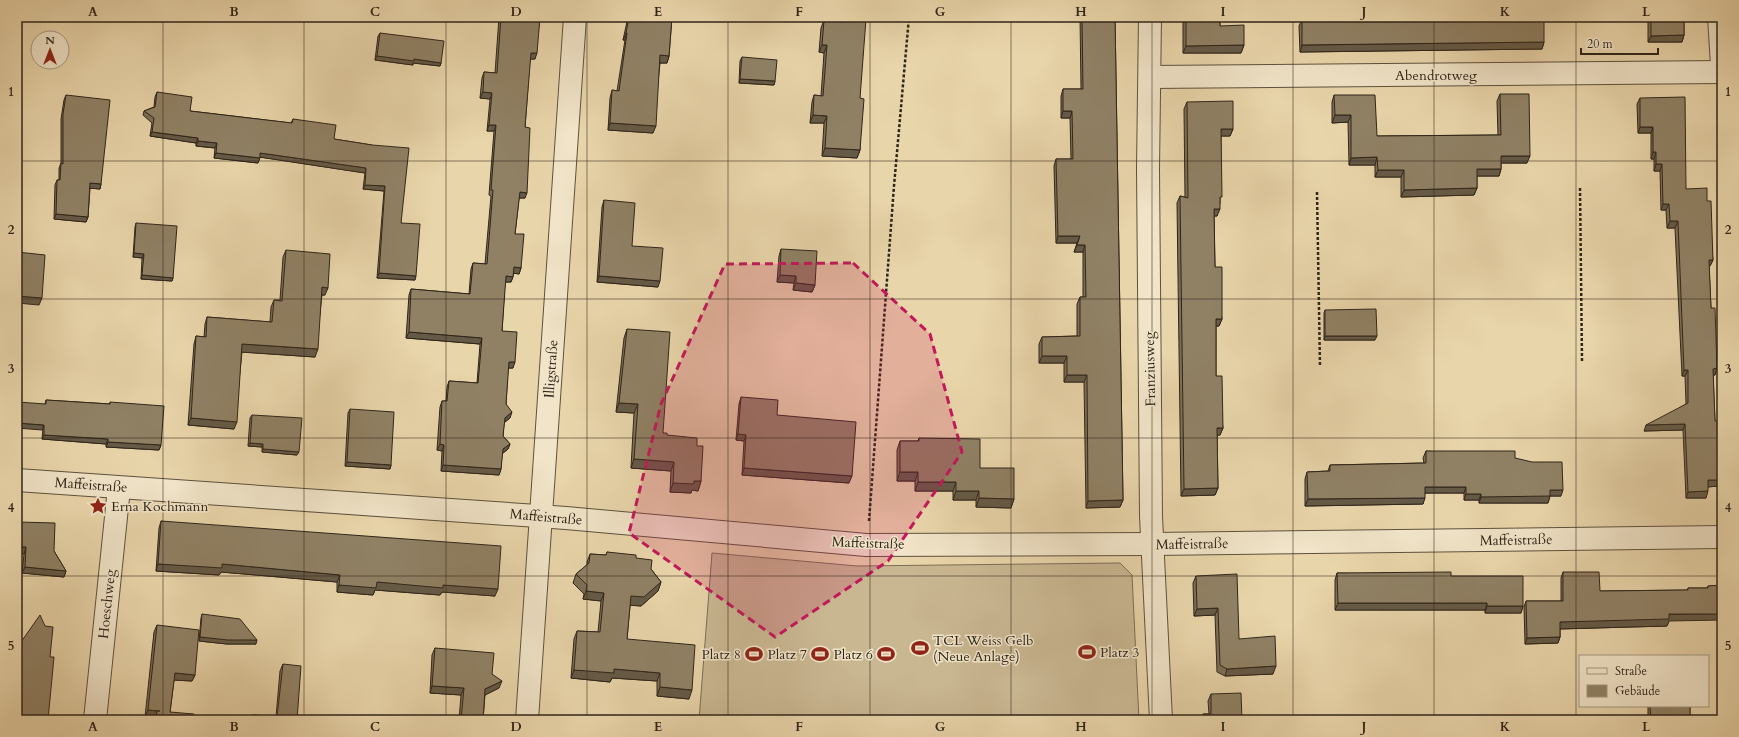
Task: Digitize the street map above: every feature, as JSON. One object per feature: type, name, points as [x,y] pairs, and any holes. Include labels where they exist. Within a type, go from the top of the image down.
[{"type":"street","name":"Illigstraße","points":[[527,720],[575,17]]},
{"type":"street","name":"Franziusweg","points":[[1150,17],[1148,169],[1153,544],[1161,720]]},
{"type":"street","points":[[1719,17],[1722,65]]},
{"type":"street","name":"Abendrotweg","points":[[1150,77],[1722,72]]},
{"type":"street","name":"Maffeistraße","points":[[17,480],[541,516],[866,545],[1153,544],[1722,537]]},
{"type":"street","name":"Hoeschweg","points":[[95,720],[119,488]]},
{"type":"path","points":[[868,529],[894,186],[909,17]]},
{"type":"path","points":[[1580,188],[1582,361]]},
{"type":"path","points":[[1317,192],[1320,367]]},
{"type":"highlighted area","points":[[853,263],[930,334],[962,452],[888,561],[775,637],[629,533],[661,404],[725,264]]},
{"type":"shaded area","name":"TCL Weiss Gelb (Neue Anlage)","points":[[712,553],[857,566],[1120,563],[1132,575],[1139,720],[699,720]]},
{"type":"building","points":[[501,17],[540,17],[537,53],[531,53],[525,127],[530,128],[527,193],[520,192],[515,234],[524,234],[521,268],[514,267],[513,277],[506,276],[502,331],[517,332],[515,362],[509,362],[506,404],[512,412],[505,418],[503,436],[510,444],[503,449],[501,469],[443,465],[444,445],[440,444],[442,401],[447,401],[449,381],[478,383],[482,338],[409,332],[411,289],[470,294],[473,263],[487,264],[493,190],[491,190],[496,125],[489,125],[492,93],[483,92],[484,72],[497,73]]},
{"type":"building","points":[[629,17],[672,17],[669,56],[660,55],[656,126],[610,123],[612,90],[619,91]]},
{"type":"building","points":[[1082,17],[1115,17],[1123,500],[1088,501],[1087,375],[1067,375],[1067,356],[1042,356],[1042,337],[1080,336],[1080,297],[1086,297],[1085,245],[1077,245],[1080,236],[1058,236],[1056,159],[1073,159],[1072,111],[1063,111],[1063,89],[1083,89]]},
{"type":"building","points":[[1186,17],[1220,17],[1220,26],[1244,25],[1244,45],[1186,46]]},
{"type":"building","points":[[1344,17],[1530,17],[1530,20],[1544,20],[1544,42],[1302,45],[1302,19],[1344,19]]},
{"type":"building","points":[[1651,17],[1684,17],[1684,35],[1651,36]]},
{"type":"building","points":[[847,18],[866,19],[860,98],[864,99],[860,150],[825,148],[827,116],[813,115],[814,95],[823,96],[827,45],[822,45],[824,20],[844,22]]},
{"type":"building","points":[[380,33],[444,41],[441,63],[377,56]]},
{"type":"building","points":[[742,57],[777,60],[775,81],[740,79]]},
{"type":"building","points":[[17,89],[20,89],[17,132]]},
{"type":"building","points":[[157,92],[192,97],[190,111],[292,123],[293,119],[336,125],[334,139],[372,145],[409,148],[401,223],[420,224],[416,276],[379,273],[385,186],[365,185],[366,168],[260,153],[260,158],[216,153],[217,143],[198,141],[198,138],[152,132],[154,118],[144,111],[155,107]]},
{"type":"building","points":[[1500,94],[1529,94],[1530,156],[1501,156],[1501,169],[1477,169],[1477,188],[1404,190],[1404,170],[1378,170],[1377,157],[1351,158],[1351,115],[1335,115],[1334,95],[1375,95],[1377,136],[1501,135]]},
{"type":"building","points":[[66,95],[110,100],[101,184],[90,183],[88,217],[56,214],[57,180],[60,180],[61,163],[63,164],[63,114]]},
{"type":"building","points":[[1685,97],[1686,189],[1707,188],[1707,201],[1711,201],[1713,260],[1709,260],[1711,308],[1715,308],[1717,368],[1713,369],[1715,421],[1719,421],[1722,480],[1708,480],[1708,491],[1688,492],[1685,424],[1646,425],[1688,403],[1688,370],[1684,370],[1678,221],[1670,221],[1669,204],[1663,204],[1662,164],[1656,164],[1656,152],[1653,152],[1653,127],[1640,127],[1640,98]]},
{"type":"building","points":[[1233,101],[1233,129],[1221,129],[1222,197],[1220,197],[1220,209],[1214,209],[1215,267],[1222,267],[1222,319],[1216,319],[1216,376],[1222,376],[1223,428],[1217,428],[1218,488],[1184,489],[1180,196],[1188,198],[1187,102]]},
{"type":"building","points":[[604,200],[635,203],[632,246],[663,248],[660,281],[599,276]]},
{"type":"building","points":[[136,223],[177,226],[173,278],[142,275],[144,254],[134,253]]},
{"type":"building","points":[[781,249],[817,251],[815,285],[796,283],[796,276],[780,275]]},
{"type":"building","points":[[286,250],[330,254],[328,288],[322,287],[318,349],[242,344],[237,422],[191,418],[196,336],[206,337],[207,317],[272,322],[274,300],[282,301]]},
{"type":"building","points":[[17,252],[45,255],[42,298],[17,296]]},
{"type":"building","points":[[1376,309],[1377,336],[1325,336],[1325,310]]},
{"type":"building","points":[[627,329],[670,332],[663,433],[667,433],[667,435],[697,438],[697,446],[703,446],[701,481],[694,481],[694,484],[673,483],[674,462],[634,459],[638,404],[619,403]]},
{"type":"building","points":[[741,397],[778,400],[777,415],[856,422],[852,476],[744,468],[746,435],[738,434]]},
{"type":"building","points":[[46,400],[110,404],[110,402],[164,406],[161,445],[108,442],[108,439],[44,435],[44,425],[17,423],[17,402],[46,404]]},
{"type":"building","points":[[350,409],[394,412],[391,465],[347,462]]},
{"type":"building","points":[[252,415],[302,418],[299,452],[263,449],[263,444],[250,443]]},
{"type":"building","points":[[919,438],[980,439],[980,468],[1014,468],[1014,499],[979,498],[979,491],[956,491],[956,482],[918,482],[918,472],[900,472],[900,441],[919,441]]},
{"type":"building","points":[[1426,451],[1515,451],[1515,458],[1532,462],[1562,462],[1563,490],[1550,490],[1550,496],[1481,497],[1481,494],[1466,494],[1466,487],[1425,487],[1425,498],[1308,499],[1307,472],[1330,471],[1330,465],[1426,463]]},
{"type":"building","points":[[161,521],[501,546],[498,589],[443,585],[443,588],[377,582],[376,588],[339,585],[340,575],[222,564],[222,568],[158,564]]},
{"type":"building","points":[[17,522],[55,523],[54,551],[66,571],[25,567],[26,547],[17,547]]},
{"type":"building","points":[[607,552],[636,555],[636,558],[652,560],[651,569],[661,582],[644,597],[631,596],[627,639],[695,645],[692,690],[660,687],[660,673],[614,669],[614,673],[574,670],[577,631],[600,632],[604,593],[586,591],[587,585],[576,574],[589,563],[590,554],[606,555]]},
{"type":"building","points":[[1451,572],[1451,576],[1523,576],[1523,606],[1487,606],[1487,603],[1338,603],[1337,573]]},
{"type":"building","points":[[1563,572],[1599,572],[1600,591],[1688,590],[1688,588],[1708,588],[1708,586],[1722,585],[1722,614],[1669,614],[1669,619],[1560,622],[1560,637],[1527,638],[1526,601],[1563,601]]},
{"type":"building","points":[[1237,574],[1239,639],[1275,636],[1276,666],[1227,669],[1220,665],[1218,608],[1197,609],[1196,576]]},
{"type":"building","points":[[202,614],[240,619],[257,640],[228,640],[200,637]]},
{"type":"building","points":[[40,615],[45,626],[53,627],[50,657],[54,657],[48,720],[17,720],[20,685],[17,685],[17,633],[21,642]]},
{"type":"building","points":[[157,625],[199,630],[195,675],[175,673],[170,712],[194,714],[194,720],[156,720],[157,711],[160,711],[148,710]]},
{"type":"building","points":[[435,648],[494,653],[492,674],[502,681],[485,689],[483,720],[461,720],[464,688],[432,686]]},
{"type":"building","points":[[283,664],[301,666],[297,720],[253,720],[253,715],[277,717]]},
{"type":"building","points":[[1241,693],[1242,720],[1203,720],[1203,714],[1211,714],[1211,694]]},
{"type":"building","points":[[1650,707],[1690,707],[1690,720],[1651,720]]},
{"type":"building","points":[[345,718],[379,720],[345,720]]},
{"type":"place","name":"Erna Kochmann","points":[[98,506]]},
{"type":"place","name":"TCL Weiss Gelb (Neue Anlage)","points":[[920,648]]},
{"type":"place","name":"Platz 3","points":[[1087,652]]},
{"type":"place","name":"Platz 8","points":[[754,654]]},
{"type":"place","name":"Platz 7","points":[[820,654]]},
{"type":"place","name":"Platz 6","points":[[886,654]]}]
